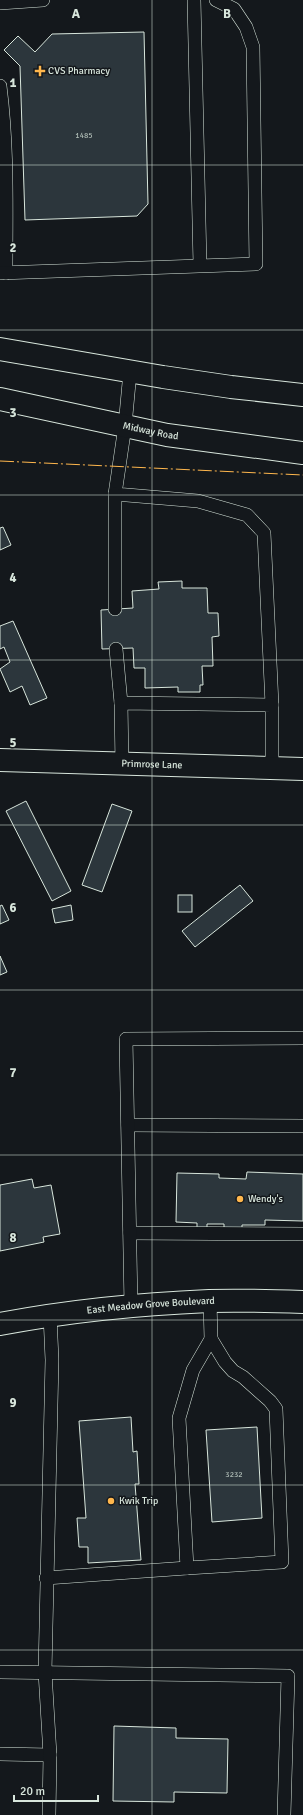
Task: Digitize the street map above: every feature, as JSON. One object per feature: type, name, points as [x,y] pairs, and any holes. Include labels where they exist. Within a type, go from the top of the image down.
[{"type":"street","points":[[0,348],[130,372],[231,387],[303,395]]},
{"type":"street","name":"Midway Road","points":[[0,399],[167,435],[303,453]]},
{"type":"street","name":"Primrose Lane","points":[[0,760],[303,769]]},
{"type":"street","name":"East Meadow Grove Boulevard","points":[[0,1324],[50,1315],[131,1306],[210,1301],[303,1302]]},
{"type":"lane","points":[[0,3],[43,0]]},
{"type":"lane","points":[[194,0],[200,265]]},
{"type":"lane","points":[[0,86],[3,114],[6,181],[3,273],[256,264],[252,47],[246,27],[234,9],[216,0]]},
{"type":"lane","points":[[115,609],[115,494],[125,426],[130,372]]},
{"type":"lane","points":[[115,494],[198,501],[247,515],[264,533],[272,705],[272,768]]},
{"type":"lane","points":[[116,649],[122,764]]},
{"type":"lane","points":[[120,703],[272,705]]},
{"type":"lane","points":[[131,1306],[126,1039],[303,1038]]},
{"type":"lane","points":[[128,1124],[303,1126]]},
{"type":"lane","points":[[130,1233],[303,1234]]},
{"type":"lane","points":[[46,1578],[282,1562],[276,1410],[270,1401],[243,1377],[233,1371],[225,1362],[211,1338],[210,1301]]},
{"type":"lane","points":[[48,1815],[50,1755],[45,1672],[52,1360],[50,1315]]},
{"type":"lane","points":[[186,1568],[179,1418],[193,1370],[211,1338]]},
{"type":"lane","points":[[0,1672],[288,1676],[284,1815]]},
{"type":"lane","points":[[0,1754],[50,1755]]},
{"type":"building","name":"CVS Pharmacy","points":[[144,32],[148,204],[137,216],[25,220],[20,66],[4,50],[18,36],[35,52],[52,34]]},
{"type":"building","points":[[3,527],[11,545],[0,550],[0,528]]},
{"type":"building","points":[[182,581],[182,588],[207,588],[208,613],[218,613],[219,636],[212,637],[213,666],[202,666],[203,685],[200,685],[200,692],[178,692],[178,687],[145,688],[145,668],[134,668],[133,648],[102,649],[101,610],[133,608],[132,591],[159,589],[158,582]]},
{"type":"building","points":[[13,621],[47,698],[30,705],[22,686],[10,692],[0,669],[10,662],[4,647],[0,649],[0,626]]},
{"type":"building","points":[[26,801],[71,891],[52,901],[6,811]]},
{"type":"building","points":[[112,804],[132,811],[102,892],[82,885]]},
{"type":"building","points":[[240,885],[253,901],[195,947],[182,931]]},
{"type":"building","points":[[178,895],[192,895],[192,912],[178,912]]},
{"type":"building","points":[[2,905],[9,920],[0,924],[0,906]]},
{"type":"building","points":[[71,905],[73,920],[55,923],[52,909]]},
{"type":"building","points":[[0,956],[7,972],[0,975]]},
{"type":"building","name":"Wendy's","points":[[247,1172],[303,1174],[303,1221],[265,1220],[265,1225],[242,1225],[242,1230],[224,1230],[224,1224],[207,1224],[207,1230],[197,1230],[197,1223],[176,1222],[177,1173],[219,1174],[219,1178],[246,1179]]},
{"type":"building","points":[[32,1179],[34,1188],[51,1185],[60,1234],[43,1237],[44,1242],[0,1251],[0,1185]]},
{"type":"building","name":"Kwik Trip","points":[[131,1417],[133,1452],[137,1451],[139,1484],[135,1484],[141,1560],[88,1563],[88,1547],[79,1547],[77,1518],[86,1518],[79,1421]]},
{"type":"building","points":[[257,1427],[262,1518],[212,1522],[206,1430]]},
{"type":"building","points":[[114,1726],[176,1728],[176,1738],[228,1739],[227,1793],[174,1792],[174,1802],[113,1801]]},
{"type":"power","points":[[0,461],[303,475]]},
{"type":"place","name":"CVS Pharmacy","points":[[40,71]]},
{"type":"place","name":"Wendy's","points":[[240,1199]]},
{"type":"place","name":"Kwik Trip","points":[[111,1501]]}]
